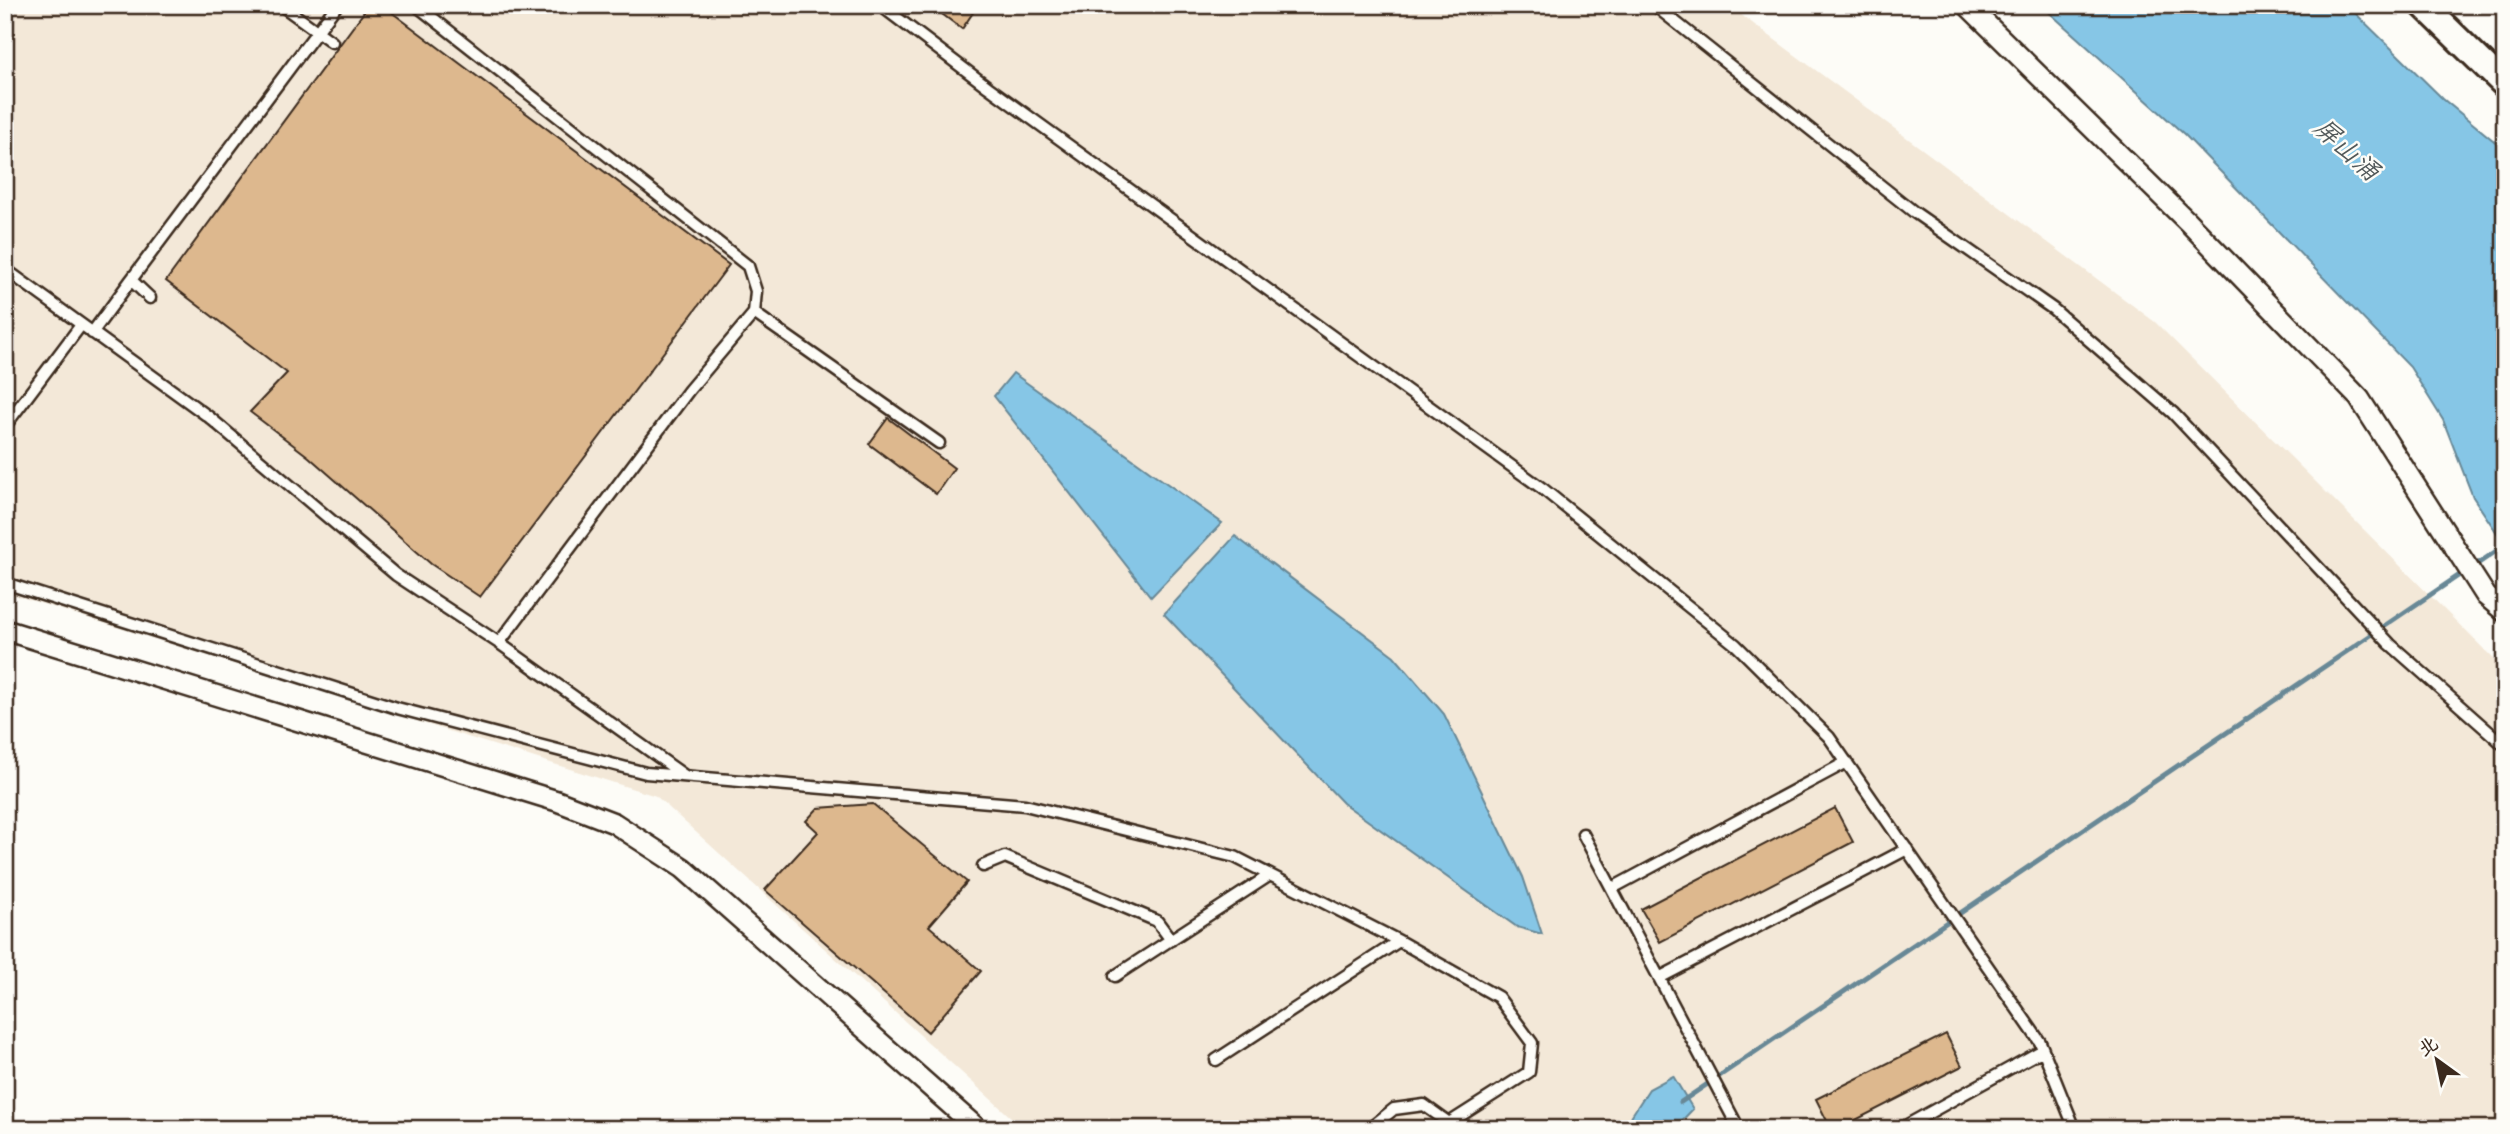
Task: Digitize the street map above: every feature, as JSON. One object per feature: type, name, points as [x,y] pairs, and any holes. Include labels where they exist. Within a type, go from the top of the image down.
[{"type":"street","points":[[1967,5],[2188,222],[2359,398],[2486,596],[2505,612]]},
{"type":"street","points":[[2423,5],[2505,85]]},
{"type":"street","points":[[5,630],[544,797],[614,823],[648,844],[717,895],[978,1129]]},
{"type":"lane","points":[[281,5],[332,42]]},
{"type":"lane","points":[[92,332],[337,5]]},
{"type":"lane","points":[[415,5],[748,266],[757,291],[754,313],[689,390],[499,643]]},
{"type":"lane","points":[[880,5],[988,88],[1544,489],[1736,645],[1829,737],[1847,762],[2043,1051],[2075,1129]]},
{"type":"lane","points":[[1654,5],[1914,212],[2053,309],[2173,413],[2390,644],[2505,746]]},
{"type":"lane","points":[[5,269],[209,416],[396,575],[499,643],[686,776]]},
{"type":"lane","points":[[131,280],[150,298]]},
{"type":"lane","points":[[754,313],[939,443]]},
{"type":"lane","points":[[5,426],[81,325]]},
{"type":"lane","points":[[5,583],[397,708],[646,773],[1025,805],[1235,857],[1399,941],[1498,997],[1532,1043],[1529,1072],[1450,1126],[1424,1105],[1394,1109],[1369,1129]]},
{"type":"lane","points":[[1618,885],[1847,762]]},
{"type":"lane","points":[[1583,834],[1739,1129]]},
{"type":"lane","points":[[1659,978],[1907,849]]},
{"type":"lane","points":[[983,866],[1006,857],[1157,921],[1171,940]]},
{"type":"lane","points":[[1115,976],[1270,875]]},
{"type":"lane","points":[[1216,1060],[1399,941]]},
{"type":"lane","points":[[1900,1129],[2043,1051]]},
{"type":"shaded area","points":[[5,5],[1728,5],[2155,322],[2505,670],[2505,1129],[1024,1129],[656,796],[5,592]]},
{"type":"water","name":"屏山涌","points":[[2041,5],[2347,5],[2443,99],[2505,150],[2505,545],[2473,497],[2443,420],[2410,367],[2185,135]]},
{"type":"water","points":[[1013,373],[1222,523],[1151,597],[994,396]]},
{"type":"water","points":[[1235,536],[1394,656],[1444,714],[1523,877],[1542,934],[1517,927],[1343,803],[1164,614]]},
{"type":"water","points":[[1673,1076],[1693,1109],[1674,1129],[1623,1129],[1649,1089]]},
{"type":"building","points":[[369,5],[382,5],[729,265],[480,597],[431,564],[309,457],[250,412],[287,373],[166,281]]},
{"type":"building","points":[[930,5],[978,5],[962,29]]},
{"type":"building","points":[[888,418],[954,468],[936,494],[869,444]]},
{"type":"building","points":[[873,804],[967,882],[929,926],[981,971],[928,1032],[765,890],[818,832],[806,821],[818,808]]},
{"type":"building","points":[[1835,808],[1853,842],[1660,942],[1641,909]]},
{"type":"building","points":[[1946,1034],[1962,1066],[1838,1129],[1831,1129],[1816,1099]]},
{"type":"waterway","points":[[2473,567],[2505,545]]},
{"type":"waterway","points":[[1681,1102],[2464,572]]}]
